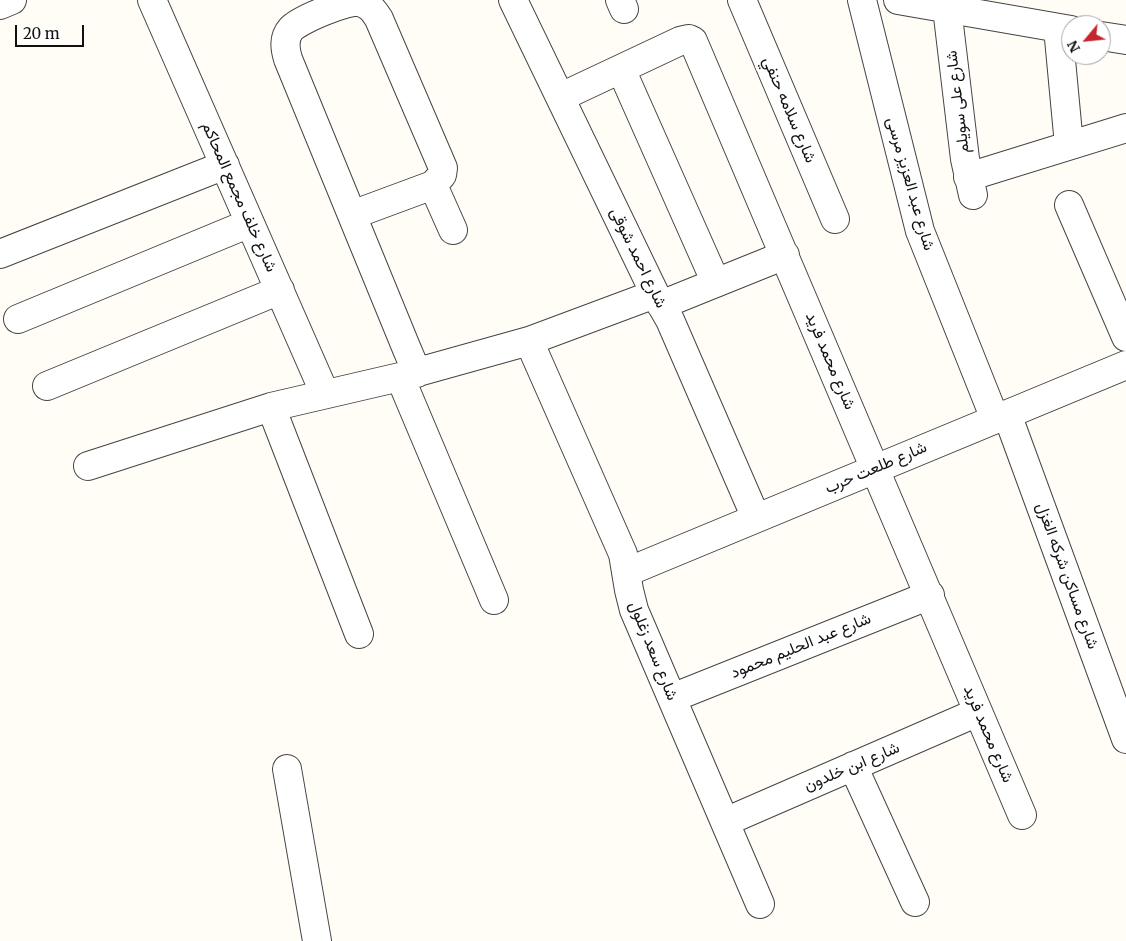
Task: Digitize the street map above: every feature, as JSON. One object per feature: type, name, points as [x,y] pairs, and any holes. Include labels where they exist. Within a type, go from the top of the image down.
[{"type":"street","points":[[0,5],[12,0]]},
{"type":"street","name":"شارع خلف مجمع المحاكم","points":[[152,0],[325,394]]},
{"type":"street","name":"شارع احمد شوقى","points":[[513,0],[658,299],[756,518]]},
{"type":"street","name":"شارع سلامه حنفي","points":[[742,0],[835,219]]},
{"type":"street","name":"شارع عبد العزيز مرسى","points":[[862,0],[920,231],[1001,417]]},
{"type":"street","points":[[898,0],[947,8],[995,8],[1061,28]]},
{"type":"street","points":[[352,215],[433,185],[442,175],[442,161],[379,19],[367,5],[349,2],[298,23],[290,30],[286,39],[285,49],[352,215],[408,375],[494,600]]},
{"type":"street","name":"شارع على سويلم","points":[[947,8],[970,186],[1069,145]]},
{"type":"street","points":[[1111,38],[1126,40]]},
{"type":"street","name":"شارع محمد فريد","points":[[561,97],[680,41],[689,39],[693,42],[930,595],[1022,815]]},
{"type":"street","points":[[1066,65],[1069,145],[1126,128]]},
{"type":"street","points":[[620,69],[716,282]]},
{"type":"street","points":[[0,254],[225,165]]},
{"type":"street","points":[[433,185],[453,230]]},
{"type":"street","points":[[1069,205],[1126,338]]},
{"type":"street","points":[[18,319],[250,223]]},
{"type":"street","points":[[88,466],[272,407],[408,375],[529,341],[716,282],[785,255]]},
{"type":"street","points":[[47,386],[280,290]]},
{"type":"street","name":"شارع سعد زغلول","points":[[529,341],[623,554],[634,610],[760,904]]},
{"type":"street","name":"شارع طلعت حرب","points":[[627,572],[1126,365]]},
{"type":"street","points":[[272,407],[359,634]]},
{"type":"street","name":"شارع مساكن شركه الغزل","points":[[1001,417],[1126,739]]},
{"type":"street","name":"شارع عبد الحليم محمود","points":[[672,698],[930,595]]},
{"type":"street","name":"شارع ابن خلدون","points":[[724,822],[978,712]]},
{"type":"street","points":[[853,766],[915,902]]},
{"type":"street","points":[[287,769],[317,941]]}]
